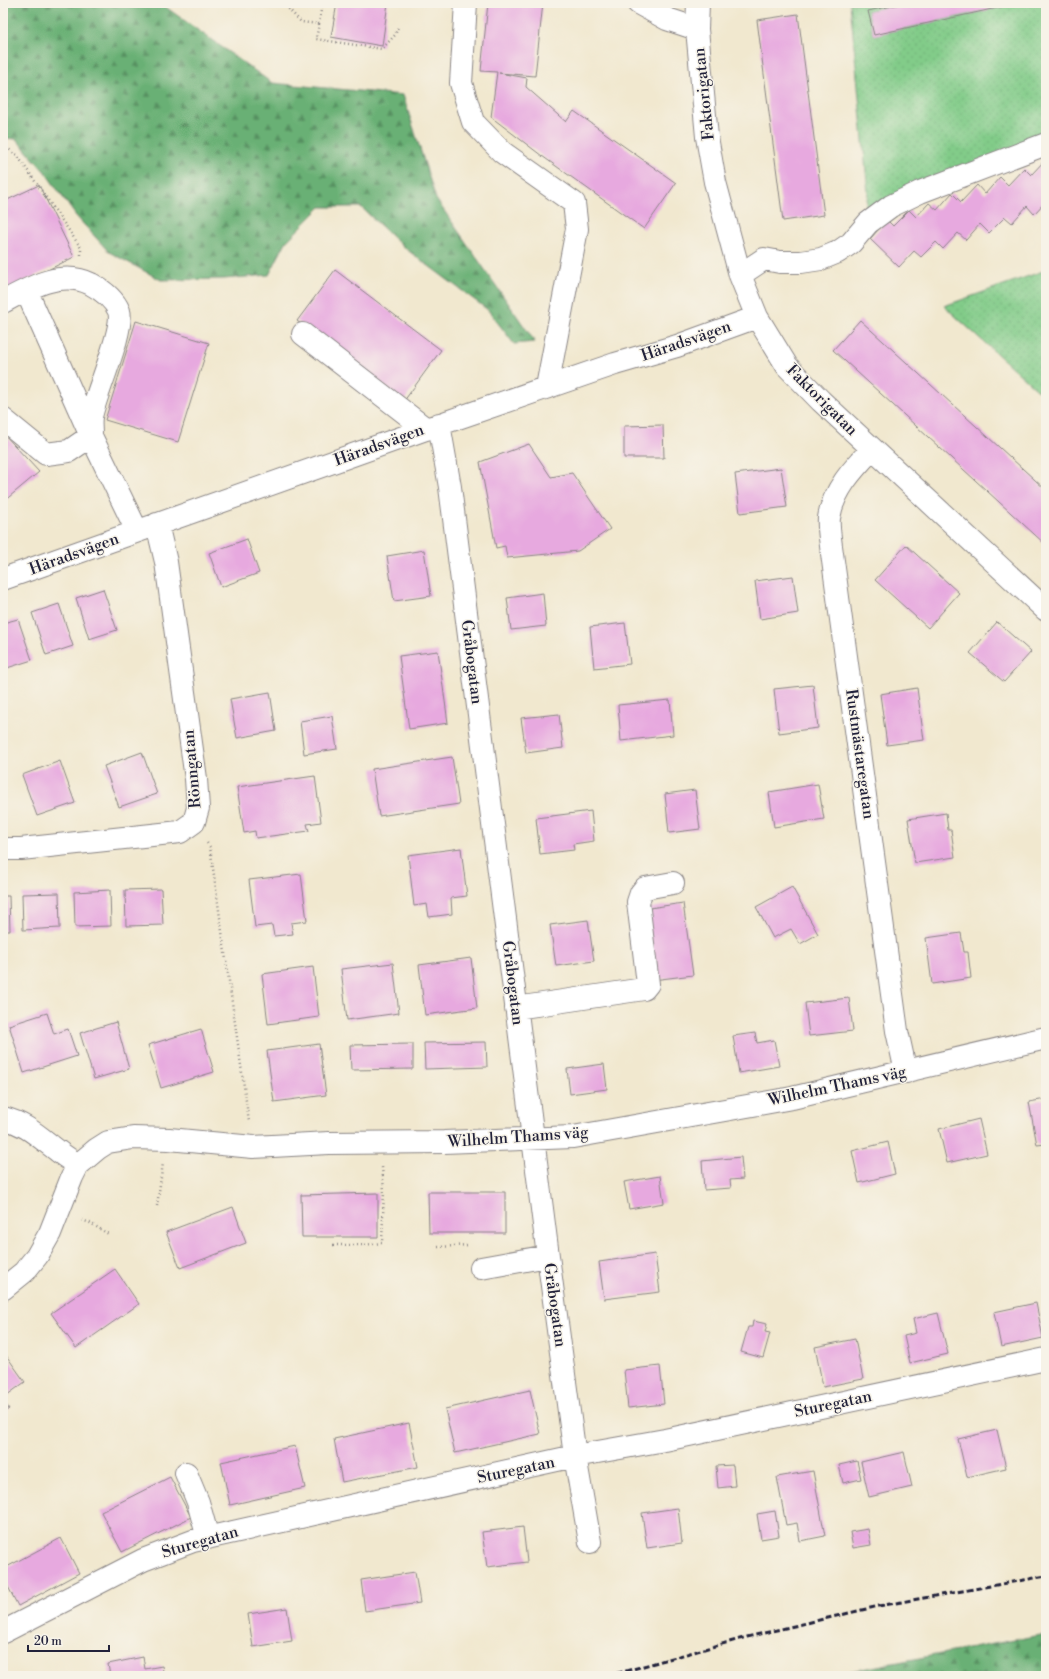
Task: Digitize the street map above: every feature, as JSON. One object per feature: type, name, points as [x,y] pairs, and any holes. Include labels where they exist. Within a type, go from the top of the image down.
[{"type":"street","points":[[466,3],[461,83],[473,122],[502,152],[574,203],[578,229],[547,387]]},
{"type":"street","points":[[638,3],[667,19],[697,29]]},
{"type":"street","name":"Faktorigatan","points":[[698,3],[697,29],[707,137],[715,182],[740,275],[757,317],[787,366],[821,402],[1046,610]]},
{"type":"street","points":[[740,275],[764,259],[780,262],[801,262],[821,258],[838,252],[851,243],[868,223],[891,206],[920,192],[1046,144]]},
{"type":"street","points":[[3,302],[26,290],[56,279],[81,279],[101,290],[114,302],[120,312],[119,329],[91,417],[91,436]]},
{"type":"street","points":[[26,290],[91,436],[136,531]]},
{"type":"street","name":"Häradsvägen","points":[[3,579],[432,426],[547,387],[677,346],[757,317]]},
{"type":"street","points":[[303,334],[432,426]]},
{"type":"street","points":[[3,419],[46,454],[69,451],[91,436]]},
{"type":"street","name":"Gråbogatan","points":[[432,426],[450,487],[548,1256],[575,1456],[590,1542]]},
{"type":"street","name":"Rustmästaregatan","points":[[872,449],[851,470],[837,493],[829,518],[831,546],[897,1030],[906,1072]]},
{"type":"street","name":"Rönngatan","points":[[3,849],[21,849],[180,832],[194,822],[198,808],[196,780],[166,562],[157,524]]},
{"type":"street","points":[[516,1008],[644,989],[648,984],[638,902],[641,893],[645,888],[673,883]]},
{"type":"street","name":"Wilhelm Thams väg","points":[[78,1166],[97,1149],[108,1142],[133,1138],[170,1139],[253,1147],[329,1143],[444,1142],[573,1137],[792,1098],[1046,1038]]},
{"type":"street","points":[[3,1118],[16,1121],[36,1133],[78,1166],[72,1177],[50,1233],[37,1256],[24,1272],[3,1289]]},
{"type":"street","points":[[481,1268],[548,1256]]},
{"type":"street","name":"Sturegatan","points":[[3,1632],[143,1560],[193,1541],[575,1456],[665,1440],[1046,1359]]},
{"type":"street","points":[[186,1473],[198,1502],[208,1538]]},
{"type":"path","points":[[283,3],[301,22],[319,24]]},
{"type":"path","points":[[322,3],[316,39],[382,49],[395,35],[398,28]]},
{"type":"path","points":[[3,145],[17,155],[81,248],[81,279]]},
{"type":"path","points":[[194,822],[210,847],[253,1147]]},
{"type":"path","points":[[157,1161],[163,1161],[157,1206]]},
{"type":"path","points":[[334,1246],[382,1243],[384,1191],[381,1162]]},
{"type":"path","points":[[76,1218],[90,1223],[110,1235]]},
{"type":"green space","points":[[3,3],[160,3],[272,83],[403,95],[436,199],[535,342],[514,344],[488,310],[402,246],[361,207],[321,207],[286,242],[269,275],[224,279],[161,280],[109,252],[76,216],[45,172],[16,139],[3,138]]},
{"type":"green space","points":[[850,3],[905,3],[868,11],[874,35],[1018,3],[1046,3],[1046,137],[864,216],[868,193]]},
{"type":"green space","points":[[1046,270],[1046,398],[944,306]]},
{"type":"green space","points":[[1046,1634],[1046,1676],[825,1676]]},
{"type":"building","points":[[337,3],[388,3],[382,46],[331,37]]},
{"type":"building","points":[[488,3],[543,3],[535,76],[499,73],[527,78],[526,87],[566,122],[574,111],[676,183],[644,229],[542,156],[491,117],[497,72],[481,71]]},
{"type":"building","points":[[905,3],[1015,4],[874,35],[868,11]]},
{"type":"building","points":[[798,14],[824,215],[783,221],[757,20]]},
{"type":"building","points":[[1046,159],[1046,201],[1034,214],[1027,206],[1012,223],[1005,217],[989,233],[980,224],[966,240],[958,233],[943,249],[936,242],[921,257],[914,251],[899,267],[870,239],[887,220],[893,226],[909,210],[916,217],[929,203],[937,210],[952,193],[961,202],[977,185],[985,194],[1000,177],[1008,185],[1024,168],[1031,175]]},
{"type":"building","points":[[39,185],[74,257],[3,292],[3,202]]},
{"type":"building","points":[[335,270],[441,350],[404,401],[297,321]]},
{"type":"building","points":[[860,320],[1046,490],[1046,545],[833,350]]},
{"type":"building","points":[[136,321],[209,343],[178,442],[105,420]]},
{"type":"building","points":[[663,425],[664,458],[624,458],[624,426]]},
{"type":"building","points":[[3,433],[39,472],[3,502]]},
{"type":"building","points":[[529,444],[551,477],[572,473],[610,529],[578,551],[507,558],[505,546],[496,548],[480,462]]},
{"type":"building","points":[[781,468],[787,507],[740,513],[735,474]]},
{"type":"building","points":[[247,539],[259,573],[221,587],[209,553]]},
{"type":"building","points":[[906,545],[959,593],[928,628],[875,580]]},
{"type":"building","points":[[424,550],[431,596],[394,601],[387,556]]},
{"type":"building","points":[[793,576],[798,613],[760,619],[755,581]]},
{"type":"building","points":[[103,589],[117,630],[89,639],[76,598]]},
{"type":"building","points":[[543,593],[546,626],[511,630],[507,598]]},
{"type":"building","points":[[59,604],[73,646],[46,655],[32,613]]},
{"type":"building","points":[[18,619],[32,660],[4,669],[3,623]]},
{"type":"building","points":[[997,622],[1031,652],[1004,682],[970,653]]},
{"type":"building","points":[[625,623],[630,664],[594,668],[590,627]]},
{"type":"building","points":[[438,651],[448,723],[409,729],[399,656]]},
{"type":"building","points":[[813,685],[818,728],[779,733],[774,689]]},
{"type":"building","points":[[917,688],[924,740],[887,745],[880,694]]},
{"type":"building","points":[[270,692],[276,731],[237,738],[230,699]]},
{"type":"building","points":[[670,700],[673,735],[621,741],[618,705]]},
{"type":"building","points":[[559,714],[563,748],[526,753],[521,718]]},
{"type":"building","points":[[332,716],[337,749],[304,754],[300,721]]},
{"type":"building","points":[[142,752],[157,794],[119,807],[104,766]]},
{"type":"building","points":[[452,757],[459,804],[379,816],[372,769]]},
{"type":"building","points":[[60,761],[75,803],[37,816],[22,775]]},
{"type":"building","points":[[315,776],[321,822],[307,824],[309,831],[256,838],[255,831],[244,833],[237,787]]},
{"type":"building","points":[[818,784],[824,819],[774,827],[769,792]]},
{"type":"building","points":[[695,790],[700,829],[669,833],[665,794]]},
{"type":"building","points":[[591,811],[594,841],[573,844],[574,850],[540,854],[536,818]]},
{"type":"building","points":[[946,813],[948,830],[951,830],[955,857],[915,863],[908,819]]},
{"type":"building","points":[[1046,818],[1046,833],[1040,828],[1044,824],[1042,822]]},
{"type":"building","points":[[461,848],[467,896],[451,898],[452,914],[429,917],[427,904],[414,906],[408,855]]},
{"type":"building","points":[[301,874],[307,921],[291,923],[293,934],[274,936],[272,925],[255,927],[249,880]]},
{"type":"building","points":[[792,887],[818,934],[800,944],[791,929],[773,938],[756,907]]},
{"type":"building","points":[[161,889],[163,925],[126,926],[125,890]]},
{"type":"building","points":[[110,890],[111,926],[75,927],[74,892]]},
{"type":"building","points":[[59,893],[60,928],[23,930],[22,894]]},
{"type":"building","points":[[3,896],[9,896],[10,931],[3,931]]},
{"type":"building","points":[[683,903],[693,975],[653,980],[643,909]]},
{"type":"building","points":[[588,920],[594,961],[556,966],[550,925]]},
{"type":"building","points":[[961,933],[964,952],[968,952],[971,978],[932,984],[926,938]]},
{"type":"building","points":[[471,958],[477,1008],[425,1015],[419,965]]},
{"type":"building","points":[[393,963],[399,1013],[347,1020],[341,969]]},
{"type":"building","points":[[313,967],[319,1017],[268,1024],[262,974]]},
{"type":"building","points":[[849,998],[853,1031],[809,1036],[805,1003]]},
{"type":"building","points":[[47,1013],[54,1034],[68,1029],[77,1056],[24,1073],[9,1025]]},
{"type":"building","points":[[116,1022],[129,1069],[94,1079],[80,1033]]},
{"type":"building","points":[[201,1029],[214,1072],[161,1088],[148,1045]]},
{"type":"building","points":[[755,1033],[757,1043],[774,1040],[779,1066],[739,1073],[733,1036]]},
{"type":"building","points":[[486,1042],[487,1067],[425,1069],[424,1043]]},
{"type":"building","points":[[319,1044],[326,1095],[274,1102],[267,1051]]},
{"type":"building","points":[[413,1044],[413,1069],[351,1070],[350,1045]]},
{"type":"building","points":[[604,1064],[607,1089],[570,1094],[567,1069]]},
{"type":"building","points":[[1046,1099],[1046,1144],[1037,1145],[1029,1102]]},
{"type":"building","points":[[979,1119],[987,1154],[947,1163],[939,1129]]},
{"type":"building","points":[[888,1142],[895,1174],[859,1183],[852,1151]]},
{"type":"building","points":[[741,1157],[743,1179],[730,1180],[731,1188],[704,1190],[702,1161]]},
{"type":"building","points":[[660,1176],[664,1203],[629,1209],[624,1182]]},
{"type":"building","points":[[428,1192],[505,1192],[505,1233],[429,1233]]},
{"type":"building","points":[[378,1193],[378,1237],[302,1237],[301,1195]]},
{"type":"building","points":[[233,1207],[246,1243],[180,1268],[166,1232]]},
{"type":"building","points":[[655,1254],[660,1292],[604,1299],[599,1262]]},
{"type":"building","points":[[115,1269],[139,1304],[76,1348],[51,1313]]},
{"type":"building","points":[[1036,1303],[1043,1338],[1001,1347],[994,1312]]},
{"type":"building","points":[[938,1313],[948,1354],[910,1363],[904,1336],[916,1333],[913,1319]]},
{"type":"building","points":[[753,1321],[767,1324],[765,1332],[770,1333],[763,1358],[741,1352],[748,1327],[752,1327]]},
{"type":"building","points":[[855,1339],[863,1379],[823,1387],[815,1347]]},
{"type":"building","points":[[3,1351],[25,1382],[3,1398]]},
{"type":"building","points":[[660,1366],[664,1404],[628,1408],[624,1370]]},
{"type":"building","points":[[530,1390],[540,1434],[455,1453],[445,1409]]},
{"type":"building","points":[[3,1400],[9,1409],[3,1413]]},
{"type":"building","points":[[409,1423],[418,1467],[342,1482],[334,1439]]},
{"type":"building","points":[[997,1430],[1006,1468],[967,1477],[958,1439]]},
{"type":"building","points":[[295,1446],[305,1488],[230,1505],[221,1462]]},
{"type":"building","points":[[904,1452],[912,1487],[869,1497],[861,1462]]},
{"type":"building","points":[[857,1461],[861,1479],[843,1483],[839,1465]]},
{"type":"building","points":[[733,1465],[735,1486],[718,1488],[716,1466]]},
{"type":"building","points":[[813,1471],[825,1536],[800,1541],[797,1523],[786,1525],[777,1477]]},
{"type":"building","points":[[170,1477],[191,1517],[122,1552],[101,1512]]},
{"type":"building","points":[[678,1508],[682,1543],[647,1548],[642,1513]]},
{"type":"building","points":[[775,1511],[779,1536],[761,1539],[757,1514]]},
{"type":"building","points":[[523,1527],[527,1562],[487,1567],[482,1532]]},
{"type":"building","points":[[868,1529],[871,1545],[853,1548],[850,1532]]},
{"type":"building","points":[[61,1538],[79,1573],[18,1606],[3,1577],[3,1569]]},
{"type":"building","points":[[415,1572],[420,1603],[365,1611],[361,1580]]},
{"type":"building","points":[[287,1608],[292,1641],[253,1647],[248,1614]]},
{"type":"building","points":[[143,1657],[145,1669],[162,1666],[164,1676],[110,1676],[108,1664]]},
{"type":"railway","points":[[608,1676],[747,1637],[879,1606],[1046,1576]]}]
